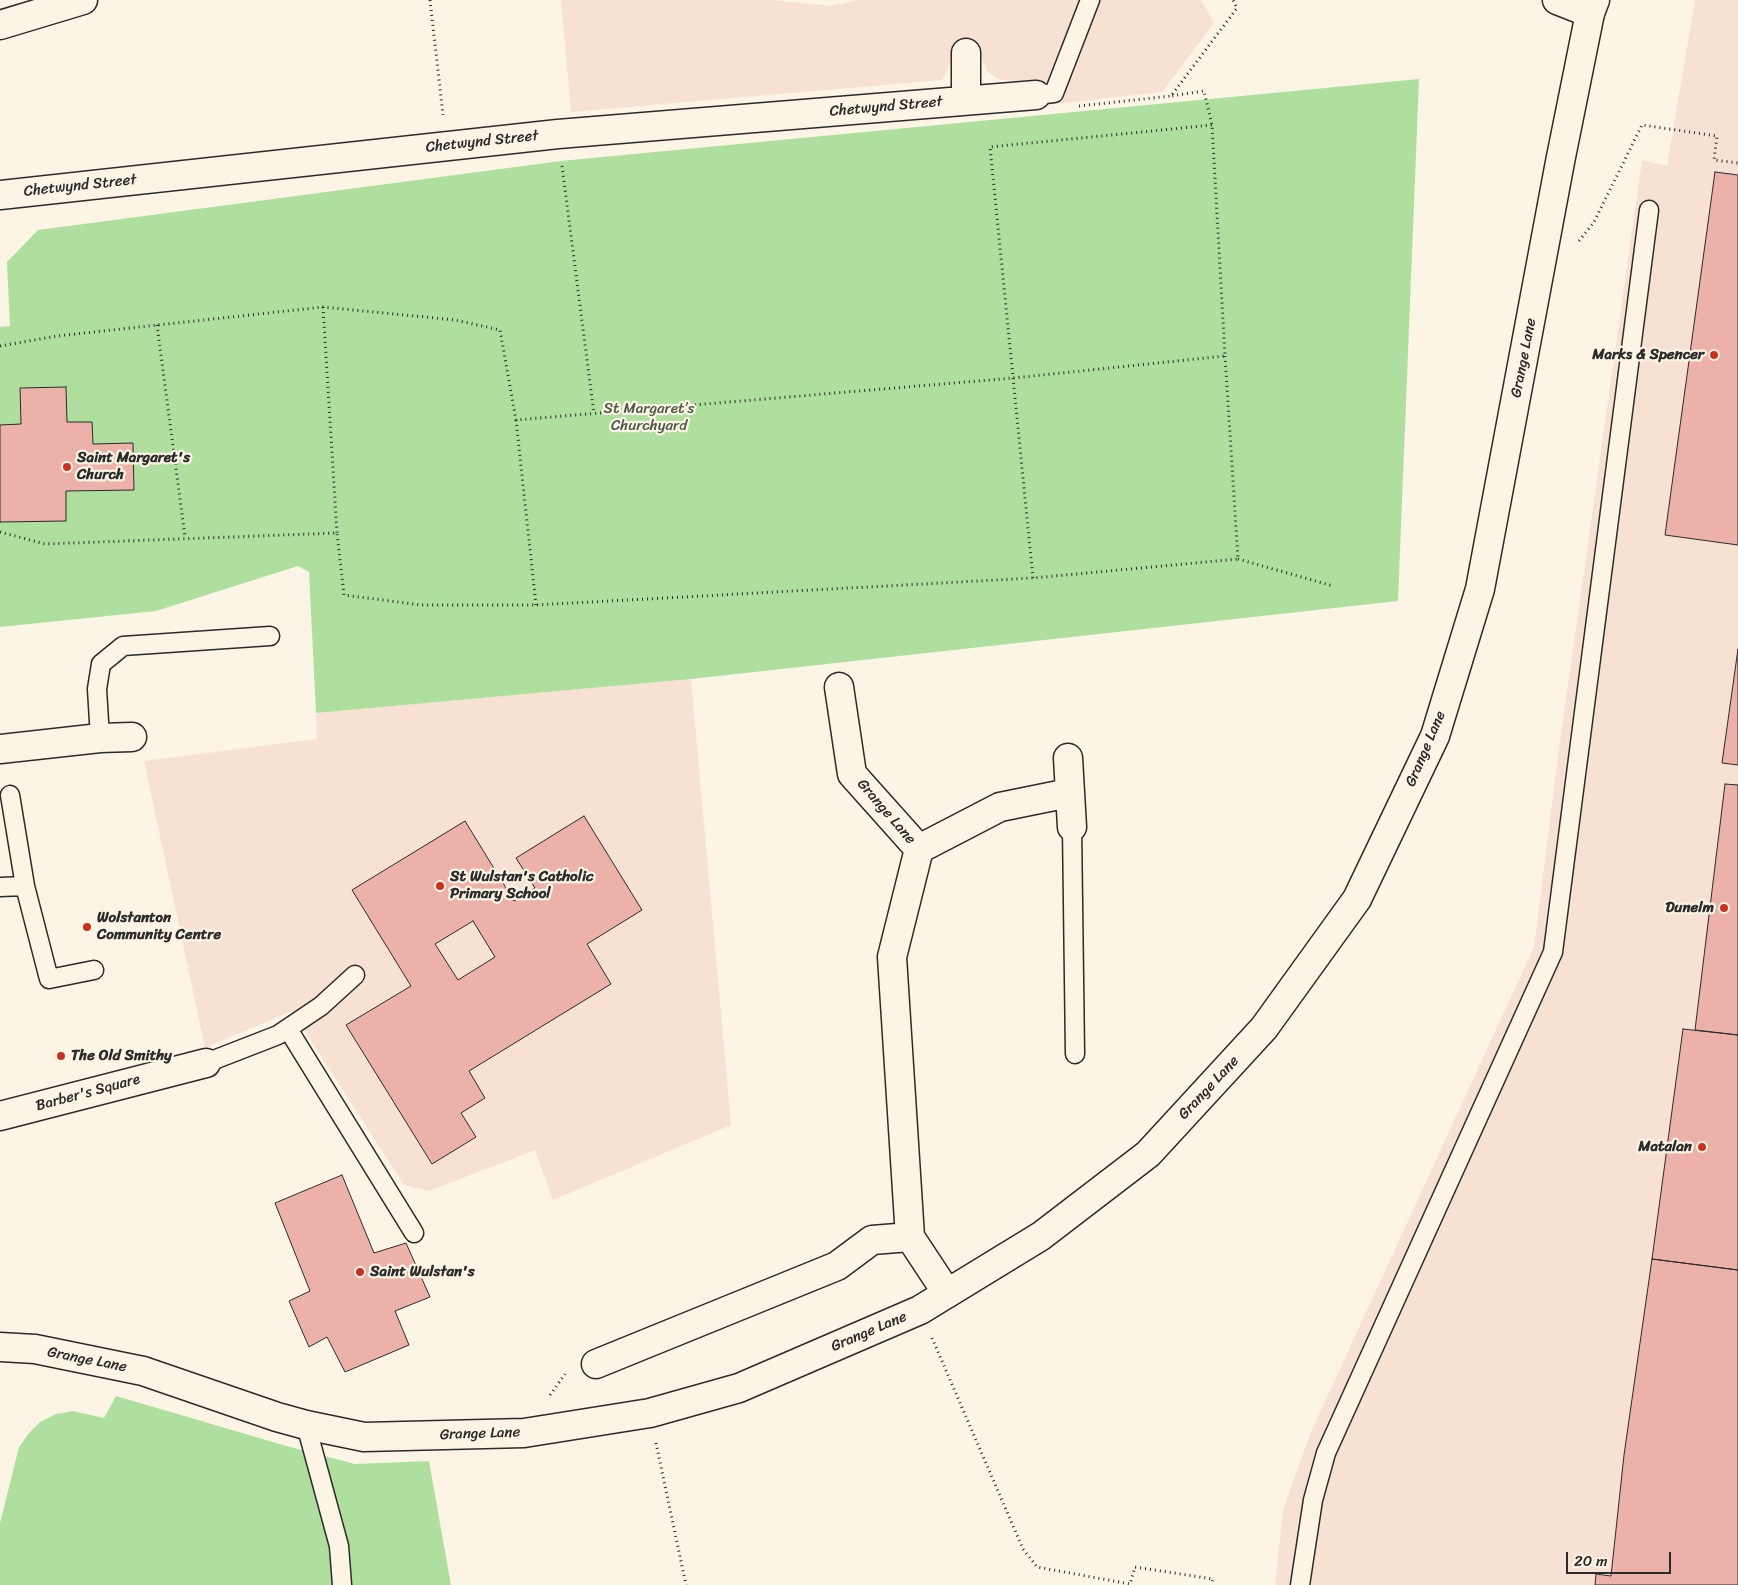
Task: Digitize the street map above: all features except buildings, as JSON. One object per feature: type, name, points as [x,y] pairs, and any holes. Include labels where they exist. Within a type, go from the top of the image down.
[{"type":"main road","points":[[0,25],[83,0]]},
{"type":"main road","points":[[1557,0],[1592,6]]},
{"type":"main road","name":"Grange Lane","points":[[0,1347],[35,1350],[143,1371],[306,1425],[364,1437],[524,1433],[650,1413],[739,1388],[920,1310],[1041,1236],[1148,1154],[1264,1028],[1357,899],[1435,736],[1480,589],[1592,6]]},
{"type":"main road","points":[[966,53],[966,100]]},
{"type":"main road","name":"Chetwynd Street","points":[[0,195],[558,134],[1036,95]]},
{"type":"main road","name":"Grange Lane","points":[[838,687],[852,774],[919,849]]},
{"type":"main road","points":[[0,749],[100,738],[132,737]]},
{"type":"main road","points":[[1068,758],[1072,827]]},
{"type":"main road","name":"Grange Lane","points":[[910,1238],[892,957],[919,849],[1000,807],[1070,793]]},
{"type":"main road","name":"Barber's Square","points":[[0,1116],[206,1063]]},
{"type":"main road","points":[[596,1364],[837,1266],[872,1240],[910,1238],[947,1293]]},
{"type":"lane","points":[[1036,95],[1054,93],[1090,0]]},
{"type":"lane","points":[[1300,1585],[1313,1500],[1326,1453],[1553,952],[1649,210]]},
{"type":"lane","points":[[100,738],[97,689],[102,664],[123,646],[270,636]]},
{"type":"lane","points":[[10,795],[25,886],[50,979],[94,970]]},
{"type":"lane","points":[[1072,827],[1075,1054]]},
{"type":"lane","points":[[0,887],[25,886]]},
{"type":"lane","points":[[206,1063],[278,1035],[322,1006],[355,975]]},
{"type":"lane","points":[[288,1029],[414,1233]]},
{"type":"lane","points":[[306,1425],[338,1546],[342,1585]]},
{"type":"path","points":[[430,0],[447,145]]},
{"type":"path","points":[[1171,96],[1237,8],[1233,0]]},
{"type":"path","points":[[1077,106],[1204,91],[1212,125],[1238,559]]},
{"type":"path","points":[[1034,578],[990,147],[1212,125]]},
{"type":"path","points":[[1541,265],[1571,251],[1594,222],[1642,125],[1717,136],[1714,160],[1738,163]]},
{"type":"path","points":[[558,134],[594,414]]},
{"type":"path","points":[[323,307],[337,533],[344,595],[420,605],[536,605],[1034,578],[1238,559],[1333,586]]},
{"type":"path","points":[[0,346],[157,325],[323,307],[455,320],[500,330],[516,420],[536,605]]},
{"type":"path","points":[[157,325],[185,538]]},
{"type":"path","points":[[516,420],[1013,378],[1225,356]]},
{"type":"path","points":[[0,532],[45,544],[185,538],[253,538],[337,533]]},
{"type":"path","points":[[920,1310],[1023,1549],[1037,1567],[1130,1584],[1135,1566],[1213,1579],[1211,1585]]},
{"type":"path","points":[[524,1433],[571,1365],[596,1364]]},
{"type":"path","points":[[650,1413],[686,1585]]},
{"type":"shaded area","points":[[561,0],[771,0],[831,6],[858,0],[1201,0],[1214,23],[1162,92],[1054,104],[1052,83],[1000,80],[987,71],[979,52],[955,54],[942,80],[571,112]]},
{"type":"shaded area","points":[[1695,0],[1738,0],[1738,1585],[1275,1585],[1283,1510],[1311,1432],[1534,947],[1559,749],[1642,160],[1667,166]]},
{"type":"shaded area","name":"St Wulstan's Catholic Primary School","points":[[691,679],[731,1125],[553,1200],[535,1150],[429,1191],[404,1185],[292,1011],[205,1048],[144,761],[317,739],[316,713]]},
{"type":"green space","name":"St Margaret’s Churchyard","points":[[1419,79],[1398,601],[691,679],[316,713],[309,572],[298,566],[156,611],[0,627],[0,327],[10,326],[7,262],[38,230],[561,161]]},
{"type":"green space","points":[[116,1396],[355,1464],[429,1461],[451,1585],[0,1585],[0,1523],[19,1447],[40,1422],[56,1414],[73,1411],[104,1418]]},
{"type":"place","name":"Marks & Spencer","points":[[1714,355]]},
{"type":"place","name":"Saint Margaret's Church","points":[[67,467]]},
{"type":"place","name":"St Wulstan's Catholic Primary School","points":[[440,886]]},
{"type":"place","name":"Dunelm","points":[[1724,908]]},
{"type":"place","name":"Wolstanton Community Centre","points":[[87,927]]},
{"type":"place","name":"The Old Smithy","points":[[61,1056]]},
{"type":"place","name":"Matalan","points":[[1702,1147]]},
{"type":"place","name":"Saint Wulstan's","points":[[360,1272]]}]
